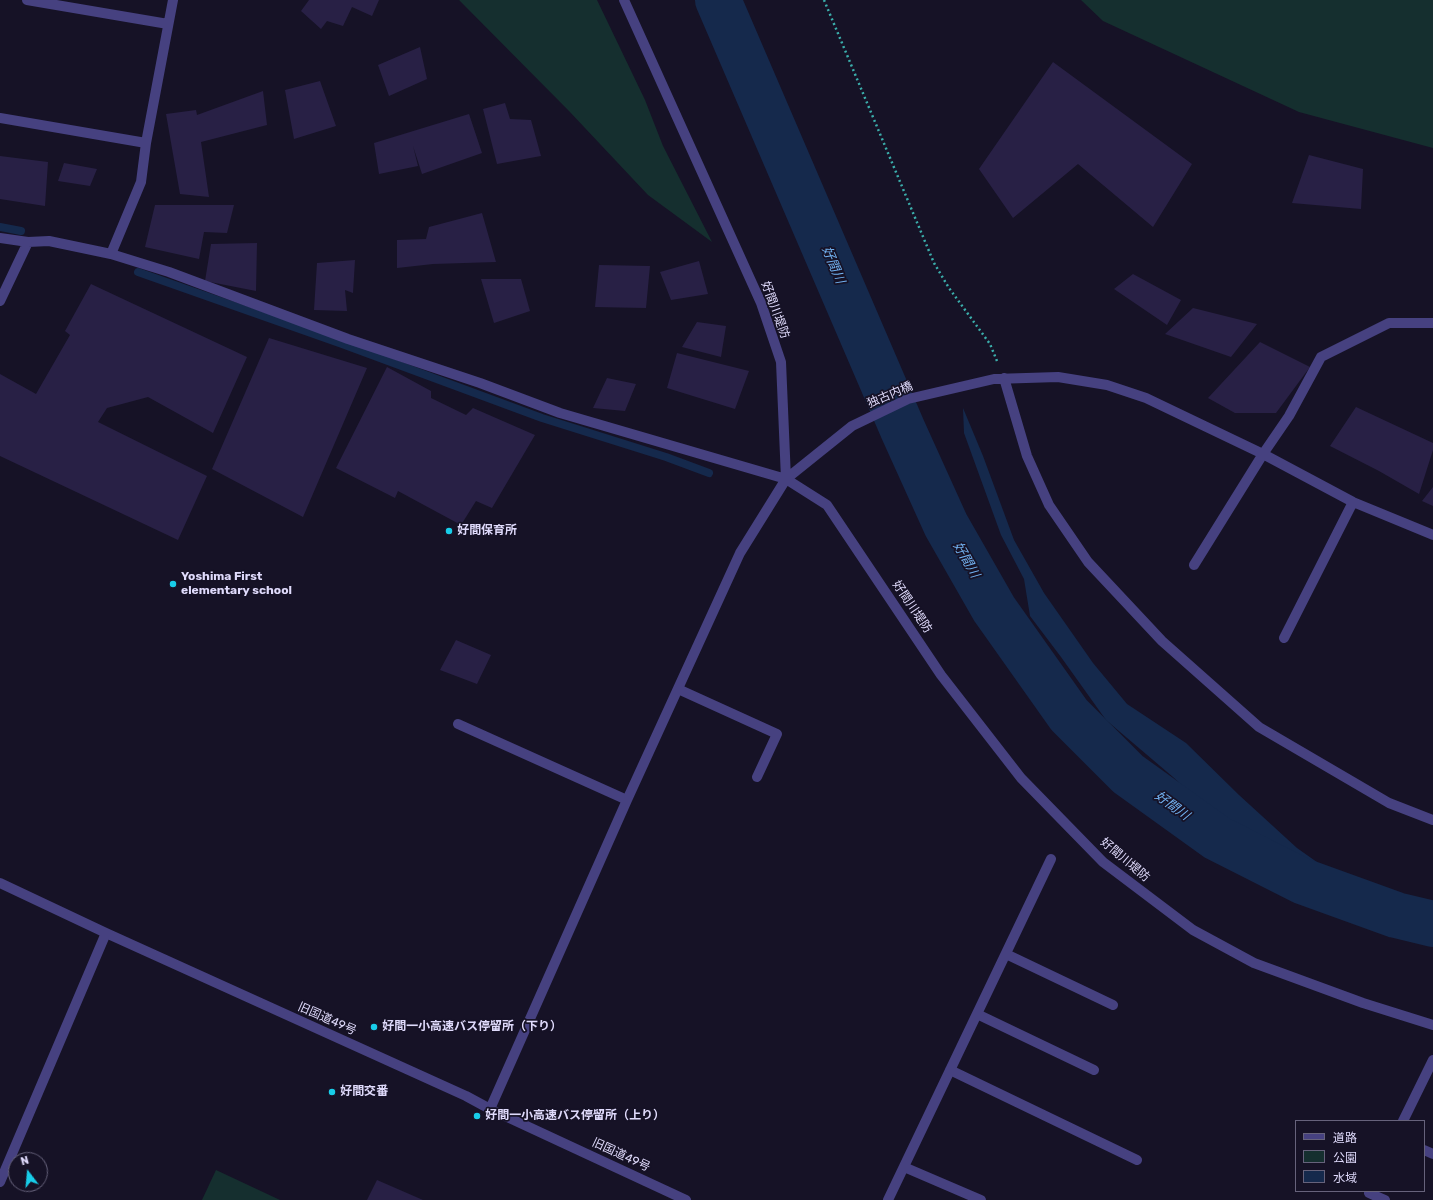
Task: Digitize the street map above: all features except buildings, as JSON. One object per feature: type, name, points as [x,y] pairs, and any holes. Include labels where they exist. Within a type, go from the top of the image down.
[{"type":"street","points":[[27,0],[168,24]]},
{"type":"street","points":[[110,254],[141,182],[146,143],[172,0]]},
{"type":"street","name":"好間川堤防","points":[[624,0],[761,303],[780,362],[786,479],[827,505],[946,681],[1021,778],[1103,862],[1193,930],[1254,963],[1363,1003],[1433,1025]]},
{"type":"street","points":[[0,118],[146,143]]},
{"type":"street","points":[[0,238],[28,242],[49,241],[110,254],[169,272],[348,339],[480,383],[560,413],[786,479]]},
{"type":"street","points":[[0,301],[28,242]]},
{"type":"street","points":[[1194,565],[1262,454],[1289,416],[1321,357],[1389,323],[1433,323]]},
{"type":"street","name":"独古内橋","points":[[490,1109],[627,800],[740,553],[786,479],[852,426],[908,399],[999,379],[1058,377],[1107,385],[1146,398],[1262,454],[1353,502],[1433,535]]},
{"type":"street","points":[[999,379],[1027,456],[1049,505],[1088,562],[1162,641],[1259,727],[1389,803],[1433,820]]},
{"type":"street","points":[[1284,638],[1353,502]]},
{"type":"street","points":[[678,688],[777,734],[757,777]]},
{"type":"street","points":[[458,724],[627,800]]},
{"type":"street","points":[[888,1200],[1052,859]]},
{"type":"street","name":"旧国道49号","points":[[0,883],[106,934],[466,1096],[490,1109],[686,1200]]},
{"type":"street","points":[[0,1182],[106,934]]},
{"type":"street","points":[[1006,954],[1113,1005]]},
{"type":"street","points":[[977,1014],[1094,1070]]},
{"type":"street","points":[[1404,1120],[1432,1060]]},
{"type":"street","points":[[950,1070],[1137,1160]]},
{"type":"street","points":[[904,1167],[981,1200]]},
{"type":"street","points":[[1368,1195],[1385,1200]]},
{"type":"path","points":[[824,0],[934,263],[949,288],[990,344],[999,379]]},
{"type":"green space","points":[[459,0],[597,0],[645,100],[663,146],[712,242],[648,195],[569,111]]},
{"type":"green space","points":[[1081,0],[1433,0],[1433,148],[1299,112],[1103,21]]},
{"type":"green space","points":[[216,1170],[280,1200],[202,1200]]},
{"type":"water","points":[[963,408],[983,456],[1014,540],[1044,593],[1093,663],[1127,704],[1186,743],[1239,795],[1297,848],[1355,889],[1404,911],[1433,917],[1433,945],[1354,918],[1230,831],[1173,777],[1106,720],[1030,616],[1024,579],[1001,535],[964,433]]},
{"type":"waterway","name":"好間川","points":[[718,0],[903,430],[946,525],[994,609],[1069,715],[1128,774],[1217,838],[1302,881],[1396,915],[1433,924]]},
{"type":"waterway","points":[[0,227],[21,231]]},
{"type":"waterway","points":[[138,272],[342,344],[542,418],[666,457],[709,473]]},
{"type":"place","name":"好間保育所","points":[[449,531]]},
{"type":"place","name":"Yoshima First elementary school","points":[[173,584]]},
{"type":"place","name":"好間一小高速バス停留所（下り）","points":[[374,1027]]},
{"type":"place","name":"好間交番","points":[[332,1092]]},
{"type":"place","name":"好間一小高速バス停留所（上り）","points":[[477,1116]]}]
